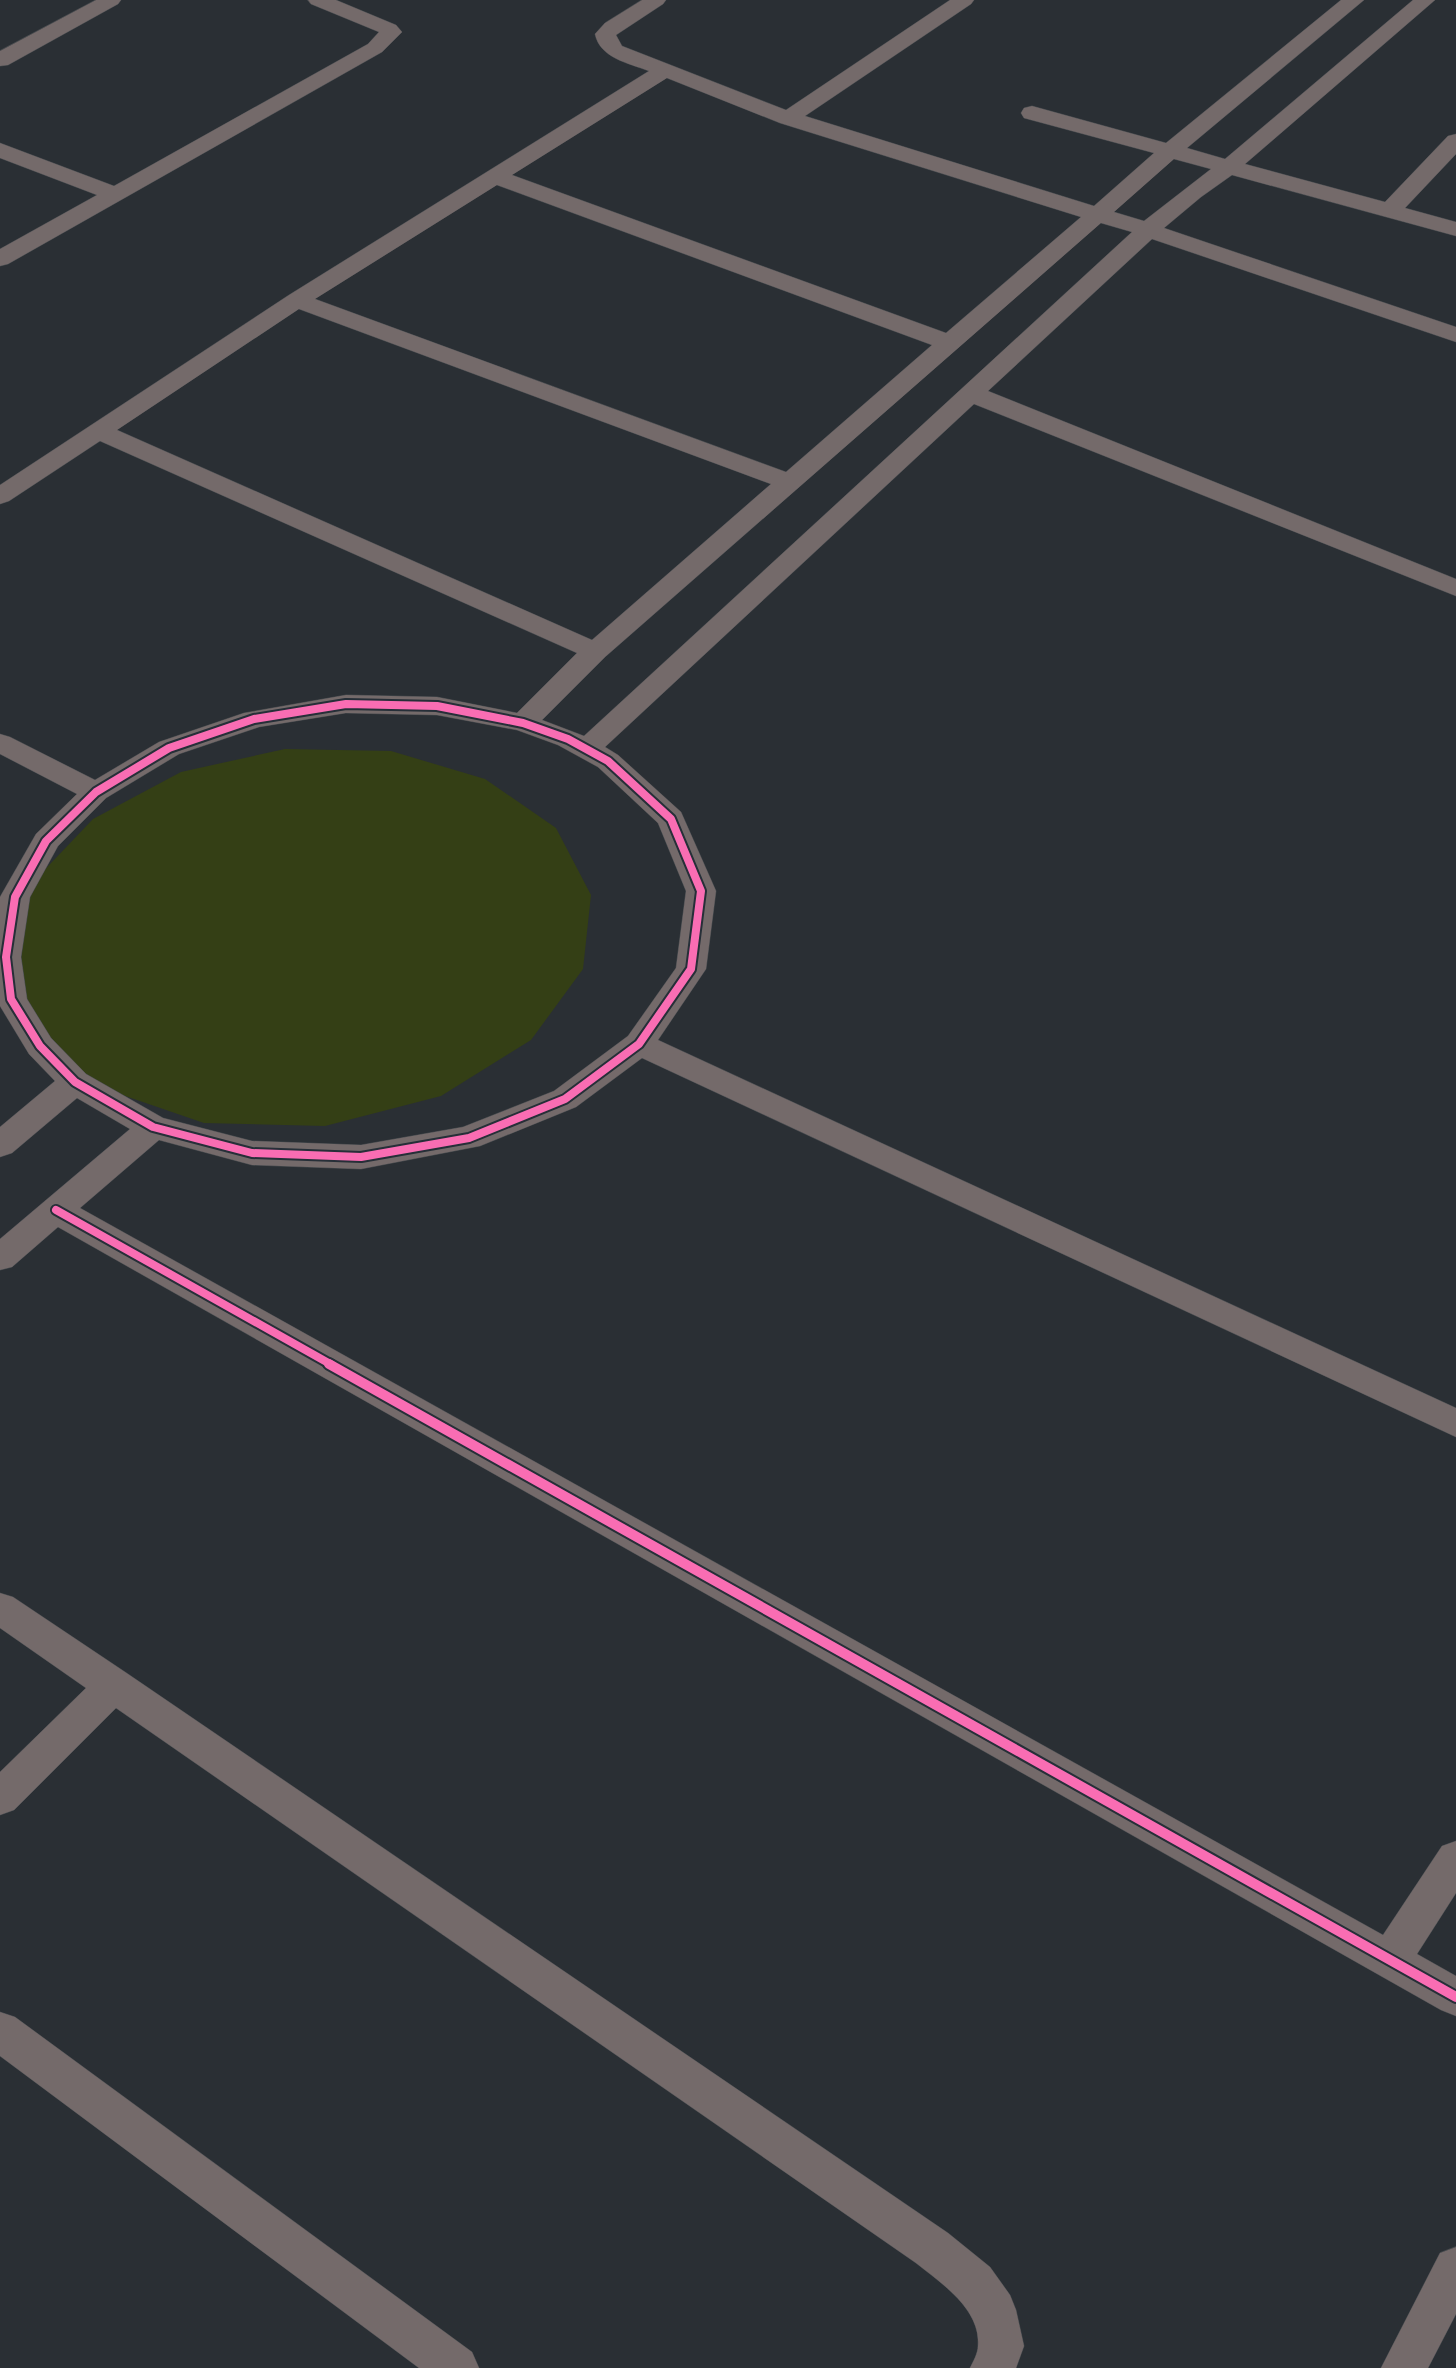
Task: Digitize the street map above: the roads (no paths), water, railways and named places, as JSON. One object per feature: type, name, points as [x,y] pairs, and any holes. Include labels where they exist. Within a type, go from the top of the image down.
[{"type":"street","points":[[0,60],[111,0]]},
{"type":"street","points":[[0,259],[365,54],[390,36],[392,32],[318,0]]},
{"type":"street","points":[[656,0],[612,27],[605,34],[607,42],[615,50],[788,118],[1148,231],[1456,335]]},
{"type":"street","points":[[788,118],[964,0]]},
{"type":"street","points":[[524,723],[595,651],[789,482],[1169,152],[1354,0]]},
{"type":"street","points":[[586,749],[1148,231],[1193,192],[1230,166],[1425,0]]},
{"type":"street","points":[[0,496],[297,300],[666,69]]},
{"type":"street","points":[[1032,113],[1456,229]]},
{"type":"street","points":[[1390,210],[1456,141]]},
{"type":"street","points":[[0,150],[115,194]]},
{"type":"street","points":[[494,176],[949,343]]},
{"type":"street","points":[[297,300],[789,482]]},
{"type":"street","points":[[972,394],[1456,588]]},
{"type":"street","points":[[98,431],[595,651]]},
{"type":"street","points":[[346,704],[437,706],[524,723],[568,739],[608,761],[671,819],[701,891],[691,969],[639,1044],[565,1099],[469,1138],[361,1156],[252,1153],[153,1127],[75,1082],[40,1046],[6,1000],[3,957],[15,897],[40,850],[46,841],[96,792],[169,748],[254,719],[346,704]]},
{"type":"street","points":[[0,743],[96,792]]},
{"type":"street","points":[[639,1044],[1456,1423]]},
{"type":"street","points":[[0,1144],[75,1082]]},
{"type":"street","points":[[0,1258],[153,1127]]},
{"type":"street","points":[[56,1210],[1456,1997]]},
{"type":"street","points":[[0,1608],[932,2248],[974,2282],[994,2310],[1001,2346],[993,2368]]},
{"type":"street","points":[[0,1798],[114,1685]]},
{"type":"street","points":[[1390,1960],[1456,1858]]},
{"type":"street","points":[[0,2031],[456,2368]]},
{"type":"street","points":[[1404,2368],[1456,2268]]}]
